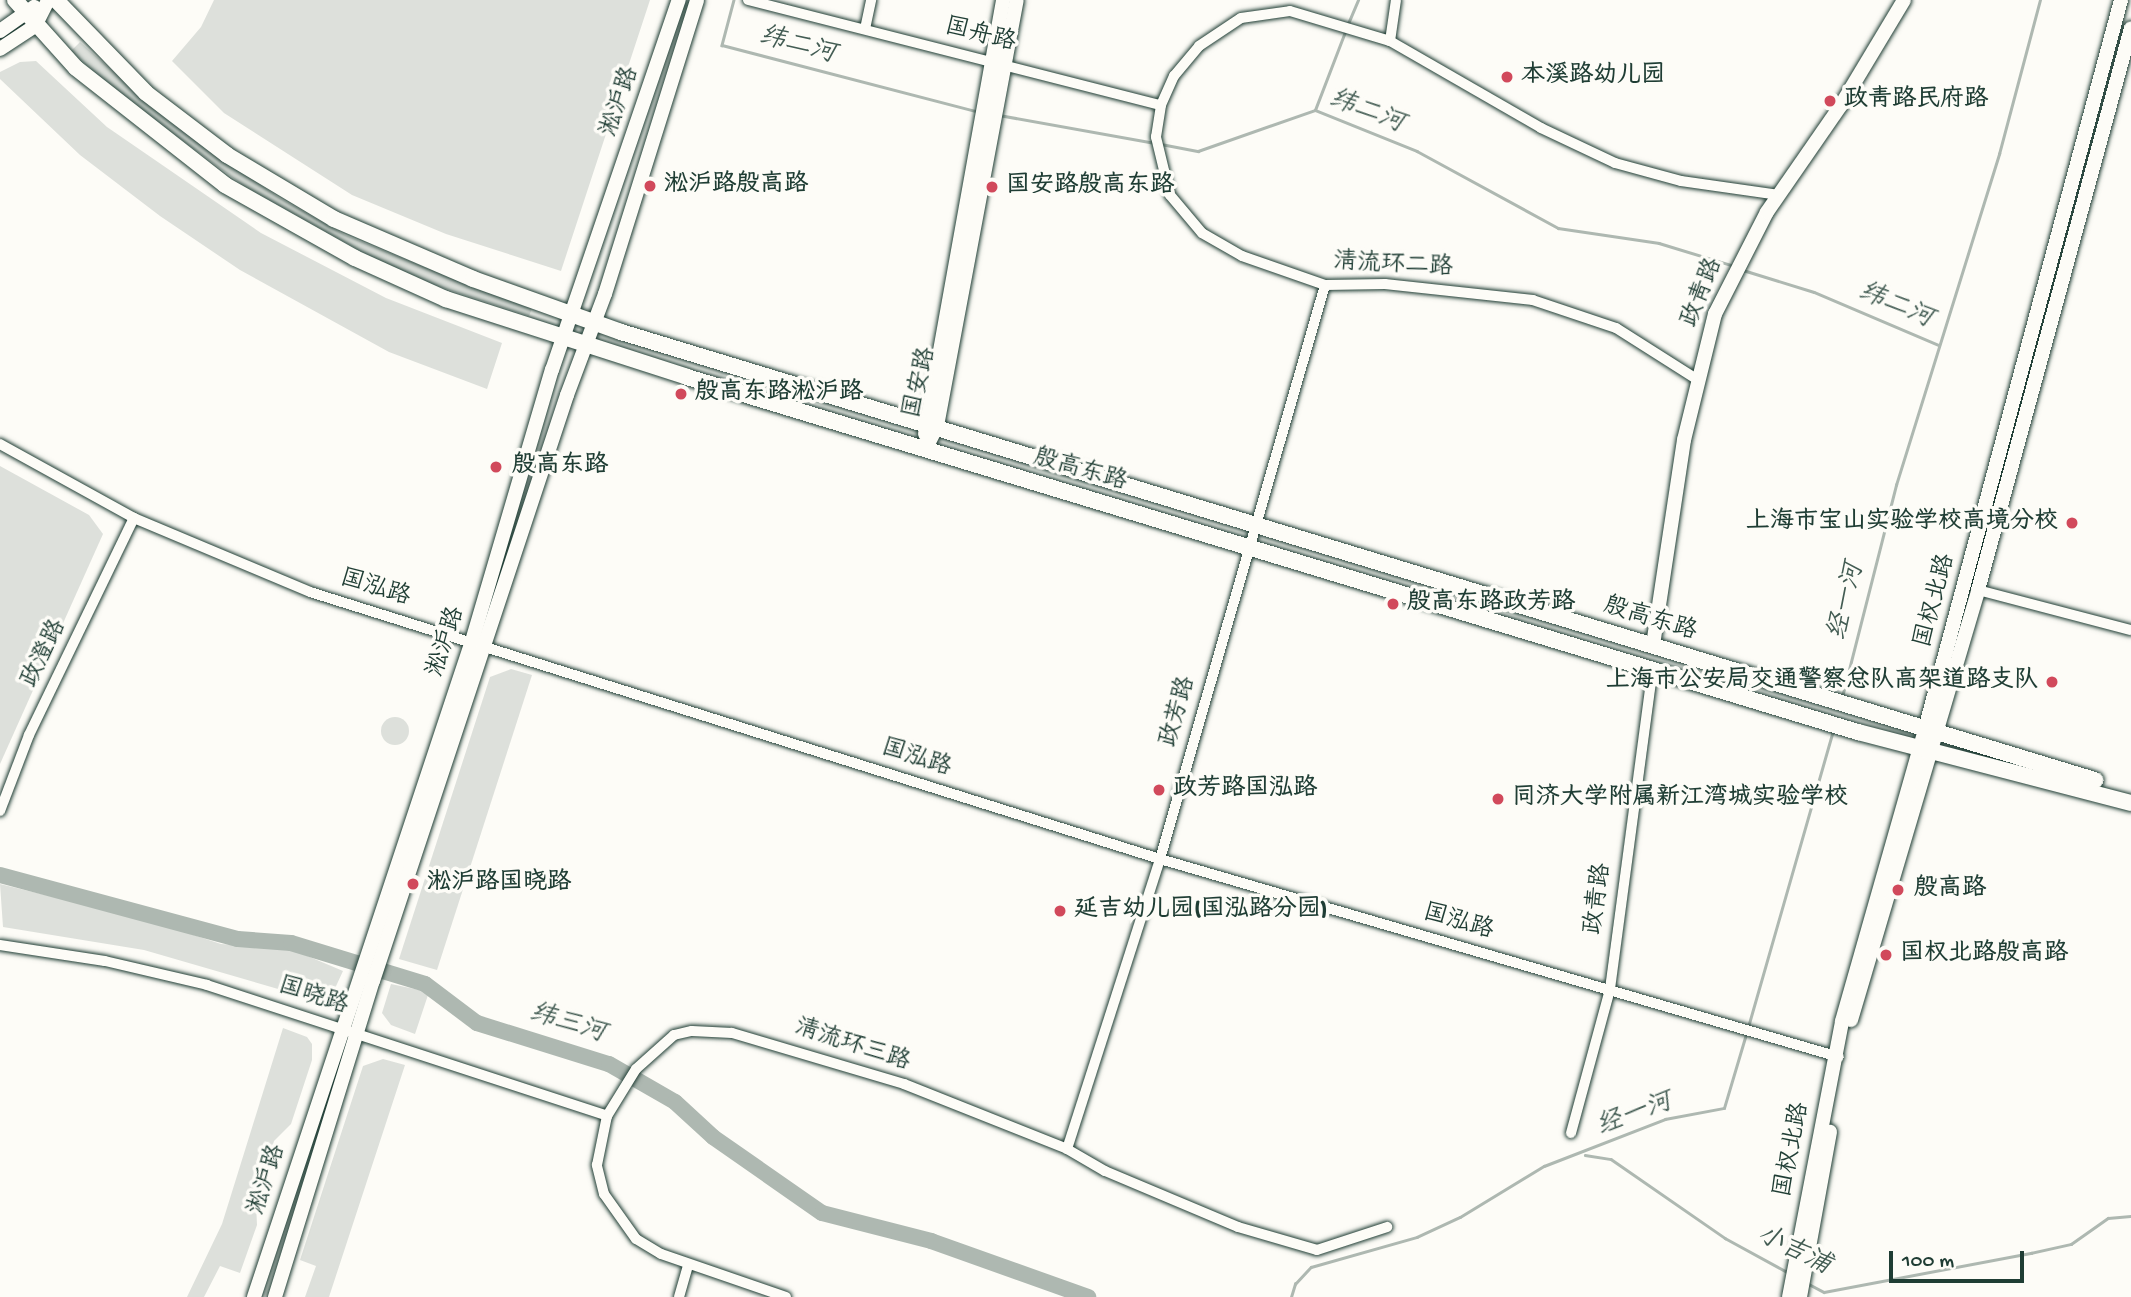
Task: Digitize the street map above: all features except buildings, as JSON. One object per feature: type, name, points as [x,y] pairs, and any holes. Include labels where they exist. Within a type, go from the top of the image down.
[{"type":"main road","name":"殷高东路","points":[[15,0],[30,20],[111,99],[225,184],[304,232],[446,299],[925,450],[1252,545],[1924,751]]},
{"type":"main road","points":[[0,49],[46,0]]},
{"type":"main road","name":"殷高东路","points":[[55,0],[146,93],[227,155],[309,207],[410,254],[573,314],[1930,731]]},
{"type":"main road","name":"淞沪路","points":[[275,1297],[357,1033],[366,978],[367,950],[472,641],[564,337],[679,0]]},
{"type":"main road","name":"淞沪路","points":[[254,1297],[341,1028],[366,978],[382,955],[594,320],[697,0]]},
{"type":"main road","name":"国安路","points":[[925,450],[986,133],[998,62],[1003,0]]},
{"type":"main road","name":"国安路","points":[[998,62],[1017,0]]},
{"type":"main road","name":"政青路","points":[[1653,645],[1684,440],[1715,314],[1730,279],[1779,195],[1848,94],[1904,0]]},
{"type":"main road","name":"国权北路","points":[[1794,1296],[1837,1056],[1930,731],[2121,0]]},
{"type":"main road","points":[[0,31],[30,20]]},
{"type":"main road","name":"国权北路","points":[[1930,731],[1979,590],[2131,27]]},
{"type":"main road","points":[[1930,731],[2131,791]]},
{"type":"main road","points":[[1924,751],[2083,787],[2131,803]]},
{"type":"street","name":"国舟路","points":[[748,0],[1161,105]]},
{"type":"street","points":[[865,29],[871,0]]},
{"type":"street","points":[[1390,41],[1396,0]]},
{"type":"street","name":"清流环二路","points":[[1698,380],[1616,328],[1533,300],[1384,284],[1325,285],[1242,256],[1210,240],[1191,223],[1170,195],[1156,137],[1161,105],[1174,76],[1199,46],[1241,18],[1290,11],[1338,22],[1390,41],[1541,128],[1615,163],[1681,181],[1779,195]]},
{"type":"street","name":"政芳路","points":[[1067,1149],[1160,859],[1325,285]]},
{"type":"street","name":"国泓路","points":[[0,444],[134,518],[260,574],[1160,859],[1837,1056]]},
{"type":"street","name":"政澄路","points":[[0,811],[29,735],[134,518]]},
{"type":"street","points":[[1979,590],[2131,630]]},
{"type":"street","name":"政青路","points":[[1570,1133],[1610,989],[1653,668]]},
{"type":"street","name":"国晓路","points":[[0,946],[157,972],[357,1033],[607,1116]]},
{"type":"street","name":"清流环三路","points":[[786,1297],[688,1266],[636,1239],[604,1194],[597,1165],[607,1116],[626,1086],[654,1051],[674,1035],[692,1031],[758,1038],[904,1084],[1067,1149],[1105,1171],[1238,1227],[1317,1250],[1387,1227]]},
{"type":"street","points":[[679,1297],[688,1266]]},
{"type":"shaded area","points":[[214,0],[650,0],[561,271],[446,234],[352,195],[224,113],[172,61],[201,27]]},
{"type":"shaded area","points":[[80,42],[169,121],[278,197],[345,235],[483,291],[533,306],[529,316],[428,283],[375,259],[244,186],[109,86],[71,51]]},
{"type":"shaded area","points":[[36,61],[107,127],[261,233],[386,298],[502,343],[487,389],[389,352],[240,270],[160,216],[80,155],[0,79],[0,72],[20,62]]},
{"type":"shaded area","points":[[0,466],[89,515],[103,534],[0,764]]},
{"type":"shaded area","points":[[511,669],[532,675],[437,970],[399,959],[490,677]]},
{"type":"shaded area","points":[[395,717],[405,721],[409,731],[405,741],[395,745],[385,741],[381,731],[385,721]]},
{"type":"shaded area","points":[[0,884],[148,920],[221,944],[291,949],[343,971],[331,997],[316,1000],[144,950],[3,927]]},
{"type":"shaded area","points":[[391,984],[429,992],[415,1034],[391,1025],[382,1013]]},
{"type":"shaded area","points":[[283,1028],[307,1037],[312,1044],[312,1060],[291,1124],[274,1141],[256,1203],[257,1225],[240,1273],[220,1266],[204,1297],[187,1297],[222,1224]]},
{"type":"shaded area","points":[[383,1059],[405,1065],[329,1297],[305,1297],[316,1266],[300,1260],[363,1066]]},
{"type":"waterway","name":"纬二河","points":[[734,0],[722,45],[979,112]]},
{"type":"waterway","points":[[1347,26],[1358,0]]},
{"type":"waterway","name":"经一河","points":[[1842,697],[1896,485],[1999,154],[2040,0]]},
{"type":"waterway","points":[[1315,110],[1345,32]]},
{"type":"waterway","name":"纬二河","points":[[1161,144],[1198,151],[1315,110],[1417,151],[1558,228],[1659,243],[1734,266]]},
{"type":"waterway","name":"纬二河","points":[[999,115],[1154,143]]},
{"type":"waterway","name":"纬二河","points":[[1743,270],[1814,292],[1939,345]]},
{"type":"waterway","name":"经一河","points":[[1748,1027],[1833,731]]},
{"type":"waterway","name":"纬三河","points":[[0,875],[238,939],[291,943],[425,984],[477,1023],[609,1064],[675,1102],[713,1137],[822,1213],[931,1241],[1088,1297]]},
{"type":"waterway","points":[[1291,1297],[1295,1284],[1311,1267],[1417,1237],[1460,1217],[1544,1166],[1665,1119],[1724,1108],[1746,1034]]},
{"type":"waterway","name":"小吉浦","points":[[1585,1155],[1611,1159],[1725,1238],[1789,1273]]},
{"type":"waterway","name":"小吉浦","points":[[1807,1283],[1824,1292],[2031,1253],[2071,1244],[2108,1218],[2131,1216]]},
{"type":"place","name":"本溪路幼儿园","points":[[1507,77]]},
{"type":"place","name":"政青路民府路","points":[[1830,101]]},
{"type":"place","name":"淞沪路殷高路","points":[[650,186]]},
{"type":"place","name":"国安路殷高东路","points":[[992,187]]},
{"type":"place","name":"殷高东路淞沪路","points":[[681,394]]},
{"type":"place","name":"殷高东路","points":[[496,467]]},
{"type":"place","name":"上海市宝山实验学校高境分校","points":[[2072,523]]},
{"type":"place","name":"殷高东路政芳路","points":[[1393,604]]},
{"type":"place","name":"上海市公安局交通警察总队高架道路支队","points":[[2052,682]]},
{"type":"place","name":"政芳路国泓路","points":[[1159,790]]},
{"type":"place","name":"同济大学附属新江湾城实验学校","points":[[1498,799]]},
{"type":"place","name":"淞沪路国晓路","points":[[413,884]]},
{"type":"place","name":"殷高路","points":[[1898,890]]},
{"type":"place","name":"延吉幼儿园(国泓路分园)","points":[[1060,911]]},
{"type":"place","name":"国权北路殷高路","points":[[1886,955]]}]
